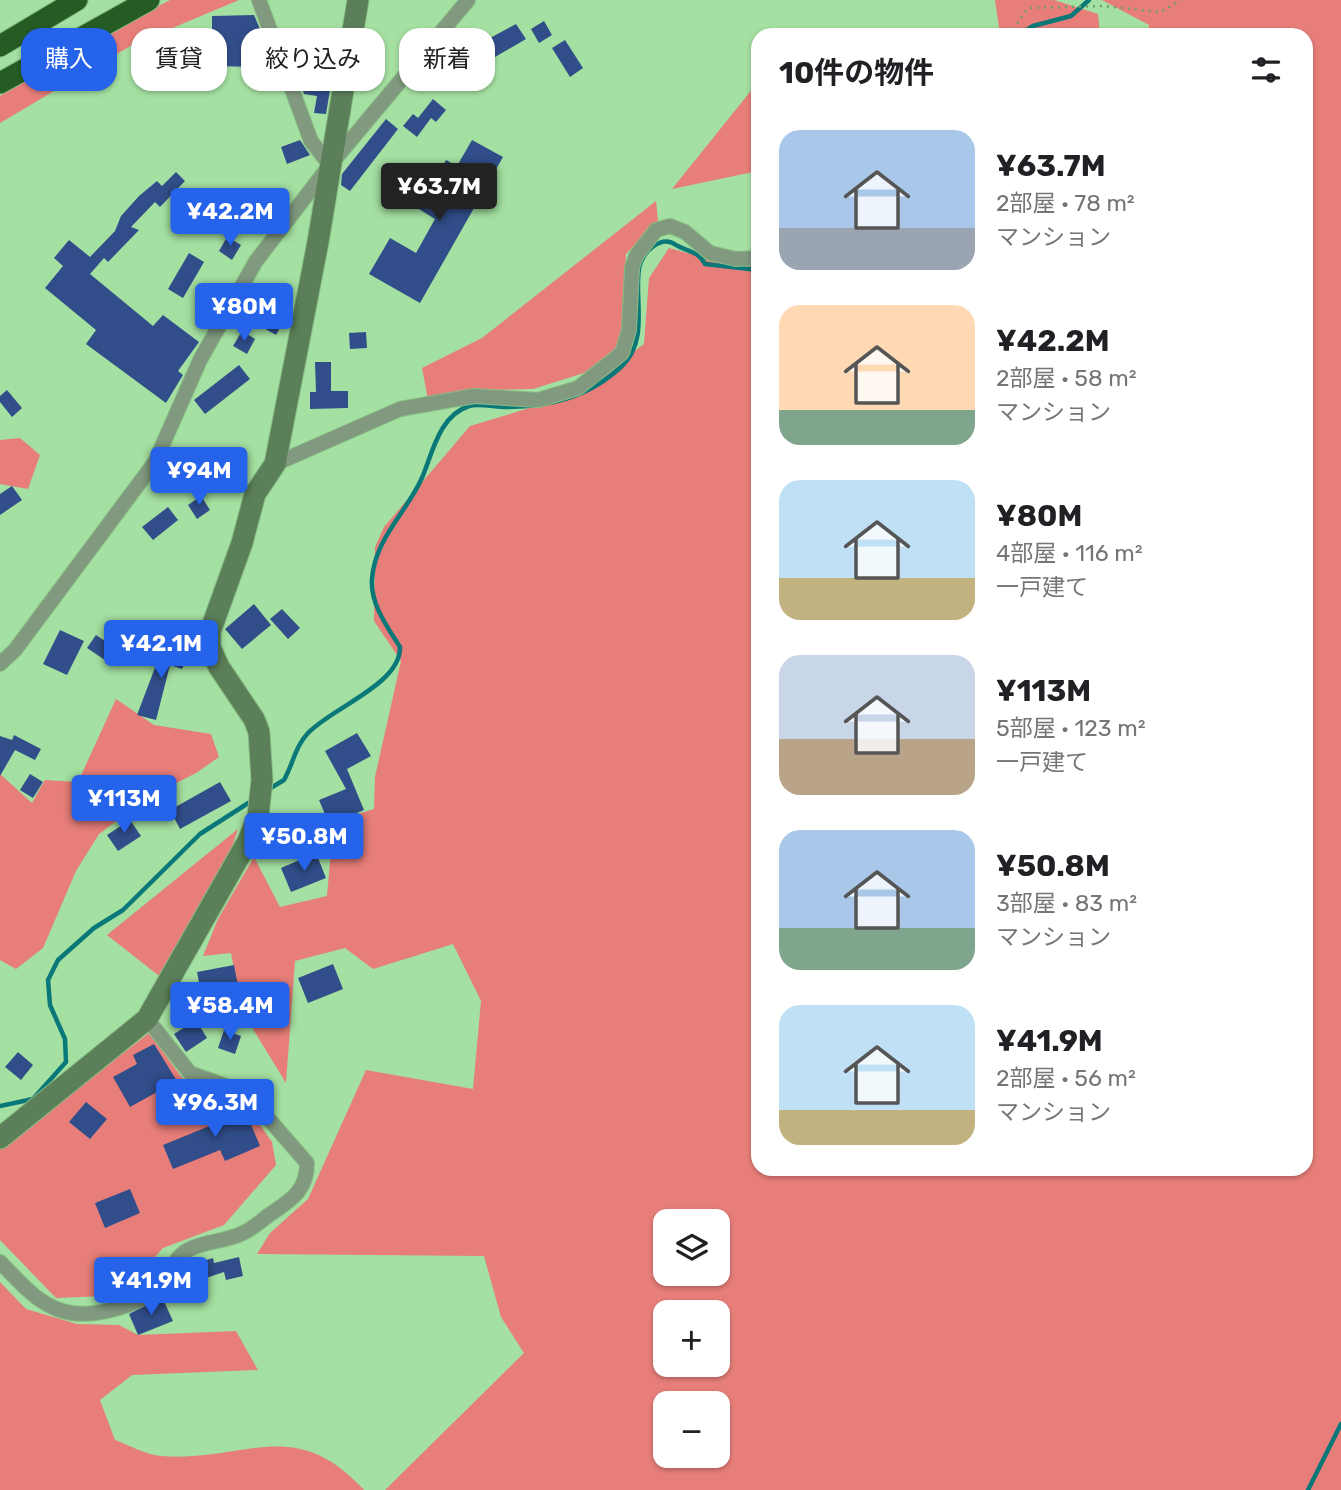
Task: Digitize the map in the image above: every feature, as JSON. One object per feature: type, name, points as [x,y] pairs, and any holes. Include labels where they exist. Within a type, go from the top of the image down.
[{"type":"highway","points":[[0,46],[77,0]]},
{"type":"highway","points":[[0,83],[149,0]]},
{"type":"street","points":[[259,0],[311,141],[330,165]]},
{"type":"street","points":[[0,1138],[147,1019],[232,872],[258,816],[262,780],[259,733],[254,719],[219,667],[210,647],[210,632],[242,542],[255,495],[275,464],[318,242],[358,0]]},
{"type":"street","points":[[0,664],[15,650],[155,462],[200,360],[256,261],[330,165],[468,0]]},
{"type":"street","points":[[275,464],[400,409],[474,396],[538,400],[578,388],[622,353],[629,330],[632,268],[636,256],[656,230],[670,226],[685,232],[710,253],[736,259],[751,258]]},
{"type":"street","points":[[0,1262],[48,1307],[72,1313],[98,1313],[116,1309],[162,1284],[173,1262],[190,1248],[244,1233],[292,1200],[302,1188],[307,1178],[307,1163],[246,1093],[190,1073],[147,1019]]},
{"type":"path","points":[[1014,28],[1028,8],[1102,6],[1161,12],[1181,0]]},
{"type":"shaded area","points":[[170,0],[239,0],[172,28],[131,28],[131,46],[117,54],[117,28]]},
{"type":"shaded area","points":[[995,0],[1054,0],[1098,14],[1099,28],[999,28]]},
{"type":"shaded area","points":[[1102,0],[1341,0],[1341,1490],[385,1490],[524,1353],[501,1317],[484,1256],[257,1254],[270,1233],[308,1199],[366,1070],[473,1089],[481,1001],[453,944],[373,969],[345,948],[295,961],[286,1083],[242,1011],[231,953],[203,956],[218,919],[254,857],[280,907],[327,896],[331,850],[280,849],[282,837],[374,809],[375,777],[401,661],[374,621],[375,547],[384,527],[470,426],[579,393],[644,344],[649,278],[669,248],[731,265],[751,264],[751,1176],[1313,1176],[1313,28],[1149,28],[1149,25]]},
{"type":"shaded area","points":[[21,81],[21,91],[54,91],[0,123],[0,96]]},
{"type":"shaded area","points":[[751,91],[751,172],[672,189]]},
{"type":"shaded area","points":[[656,201],[658,221],[626,254],[623,343],[584,373],[533,389],[483,390],[428,400],[422,368],[482,338]]},
{"type":"shaded area","points":[[20,438],[40,455],[28,489],[0,484],[0,440]]},
{"type":"shaded area","points":[[116,699],[154,725],[211,734],[219,757],[196,773],[149,797],[99,834],[76,871],[43,948],[16,969],[0,960],[0,774],[32,803],[45,780],[78,782]]},
{"type":"shaded area","points":[[238,829],[224,872],[163,979],[107,935]]},
{"type":"shaded area","points":[[149,1033],[186,1083],[242,1099],[272,1142],[276,1165],[224,1225],[163,1248],[128,1287],[105,1296],[56,1298],[0,1240],[0,1149]]},
{"type":"shaded area","points":[[0,1282],[26,1309],[77,1324],[119,1325],[138,1335],[236,1331],[258,1370],[132,1375],[100,1400],[115,1440],[161,1456],[291,1447],[314,1453],[338,1467],[364,1490],[0,1490]]},
{"type":"building","points":[[254,15],[260,28],[241,28],[241,67],[227,66],[227,28],[212,28],[212,16]]},
{"type":"building","points":[[544,21],[552,35],[539,43],[531,29]]},
{"type":"building","points":[[516,24],[526,39],[495,57],[495,35]]},
{"type":"building","points":[[565,40],[583,68],[570,77],[552,48]]},
{"type":"building","points":[[303,91],[330,91],[326,114],[314,113],[317,96],[304,94]]},
{"type":"building","points":[[433,99],[446,110],[436,122],[431,118],[417,137],[403,126],[413,114],[418,118]]},
{"type":"building","points":[[386,119],[398,129],[350,191],[341,185],[342,174]]},
{"type":"building","points":[[300,140],[310,155],[287,164],[281,147]]},
{"type":"building","points":[[472,140],[503,157],[420,303],[369,274],[390,238],[416,253],[435,219],[414,206],[422,192],[427,194],[446,160],[457,166]]},
{"type":"building","points":[[176,172],[185,181],[160,207],[155,202],[131,227],[139,230],[108,262],[104,258],[90,274],[153,326],[163,315],[199,342],[178,371],[183,375],[166,403],[86,344],[96,330],[45,288],[63,266],[54,258],[69,240],[90,257],[115,231],[121,216],[139,196],[157,181],[162,186]]},
{"type":"building","points":[[227,237],[241,245],[232,260],[219,251]]},
{"type":"building","points":[[189,253],[204,262],[183,298],[168,289]]},
{"type":"building","points":[[271,313],[284,321],[276,335],[262,327]]},
{"type":"building","points":[[242,331],[255,339],[247,354],[233,346]]},
{"type":"building","points":[[366,332],[367,348],[350,349],[349,333]]},
{"type":"building","points":[[315,362],[331,362],[331,391],[348,391],[348,408],[310,409],[310,392],[316,392]]},
{"type":"building","points":[[239,365],[250,379],[205,414],[194,400]]},
{"type":"building","points":[[7,390],[22,408],[12,417],[0,402],[0,396]]},
{"type":"building","points":[[12,486],[22,500],[0,515],[0,494]]},
{"type":"building","points":[[201,496],[210,510],[197,519],[188,505]]},
{"type":"building","points":[[168,507],[178,520],[153,540],[142,527]]},
{"type":"building","points":[[254,604],[271,625],[242,649],[225,629]]},
{"type":"building","points":[[282,609],[300,628],[288,639],[270,619]]},
{"type":"building","points":[[60,630],[84,641],[67,675],[43,664]]},
{"type":"building","points":[[96,635],[114,647],[105,660],[87,648]]},
{"type":"building","points":[[164,644],[189,653],[182,669],[170,665],[156,720],[137,715]]},
{"type":"building","points":[[357,733],[371,756],[347,769],[364,810],[329,824],[319,800],[346,789],[325,751]]},
{"type":"building","points":[[14,735],[41,749],[35,760],[15,750],[0,776],[0,736],[12,740]]},
{"type":"building","points":[[30,774],[43,782],[33,798],[20,790]]},
{"type":"building","points":[[220,782],[231,801],[180,829],[170,810]]},
{"type":"building","points":[[130,820],[141,836],[118,851],[107,835]]},
{"type":"building","points":[[316,853],[326,878],[291,892],[281,868]]},
{"type":"building","points":[[333,964],[343,989],[308,1003],[298,978]]},
{"type":"building","points":[[234,965],[239,991],[202,998],[197,972]]},
{"type":"building","points":[[196,1020],[207,1038],[186,1052],[174,1034]]},
{"type":"building","points":[[224,1030],[241,1036],[235,1054],[218,1048]]},
{"type":"building","points":[[154,1044],[177,1081],[130,1107],[113,1077],[137,1064],[133,1055]]},
{"type":"building","points":[[18,1052],[33,1065],[21,1080],[5,1067]]},
{"type":"building","points":[[229,1101],[246,1123],[250,1122],[260,1146],[225,1161],[220,1150],[173,1169],[163,1145],[212,1125],[206,1118]]},
{"type":"building","points":[[86,1102],[107,1119],[90,1139],[69,1122]]},
{"type":"building","points":[[130,1189],[140,1213],[105,1228],[95,1203]]},
{"type":"building","points":[[239,1257],[243,1276],[226,1280],[224,1272],[197,1281],[191,1265],[213,1258],[214,1263]]},
{"type":"building","points":[[162,1297],[173,1321],[138,1335],[129,1314]]},
{"type":"waterway","points":[[1030,28],[1071,16],[1089,0]]},
{"type":"waterway","points":[[269,789],[284,780],[308,733],[378,684],[397,660],[400,647],[374,598],[374,565],[385,539],[421,480],[443,427],[450,418],[458,411],[473,405],[522,407],[553,402],[582,393],[609,377],[630,356],[635,344],[639,319],[639,269],[648,251],[658,243],[670,242],[696,254],[705,264],[751,269]]},
{"type":"waterway","points":[[0,1106],[33,1099],[66,1062],[65,1039],[50,1005],[48,980],[58,960],[94,928],[123,910],[200,834],[253,800]]},
{"type":"waterway","points":[[1308,1490],[1341,1424]]}]
